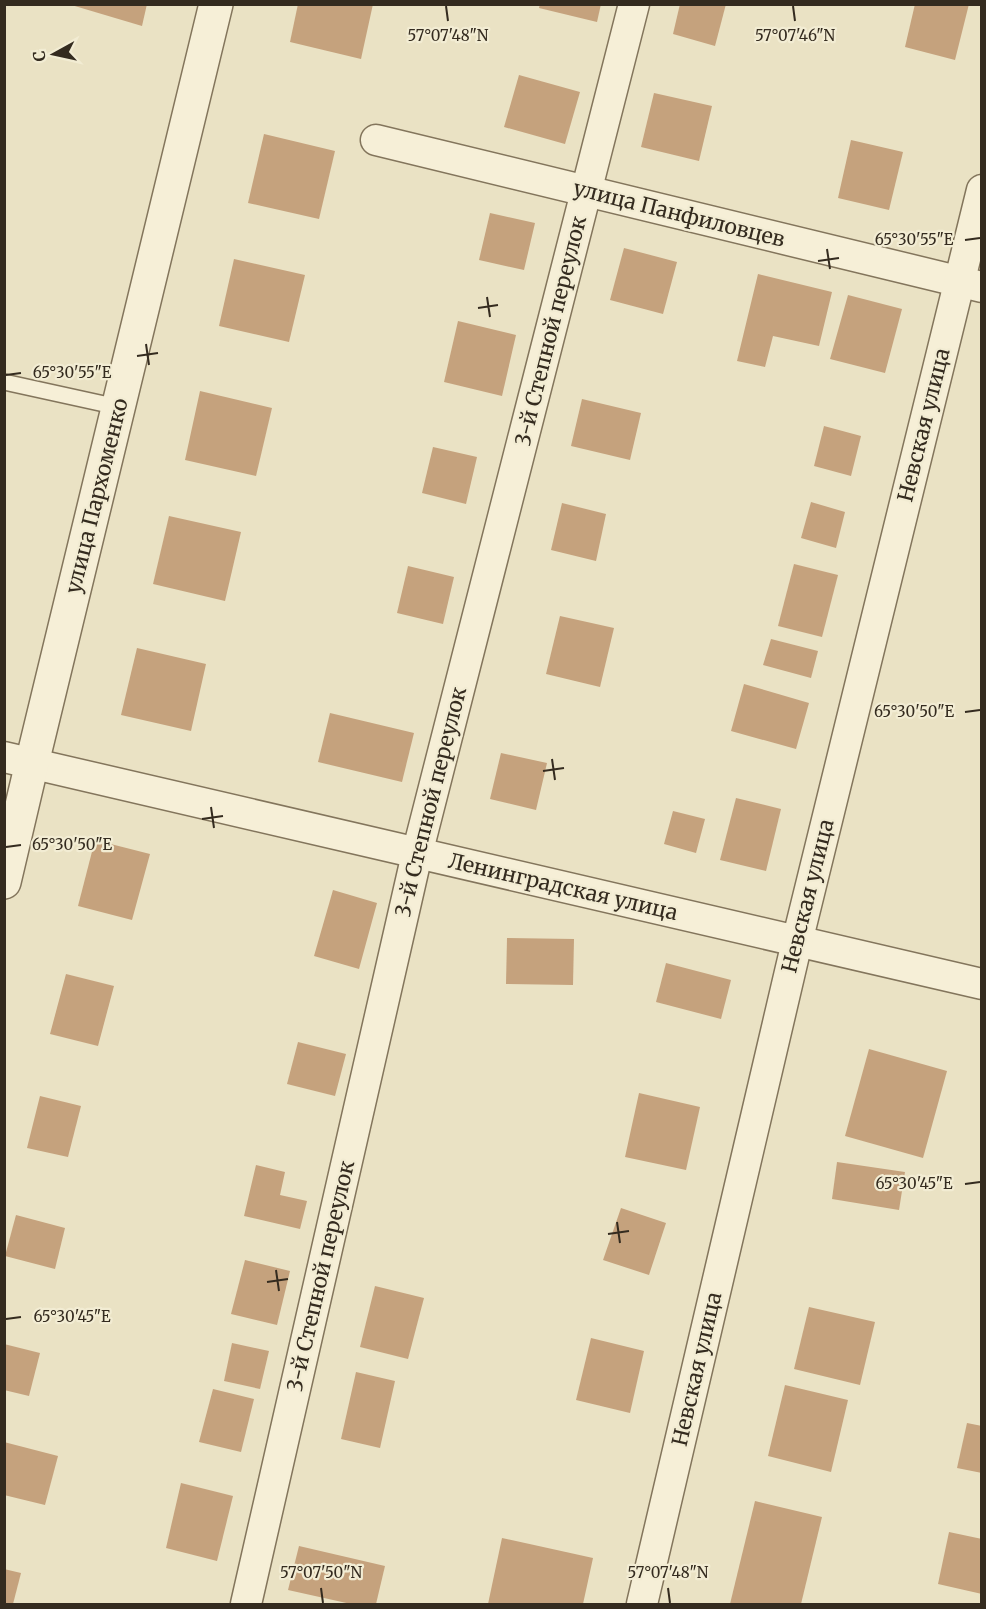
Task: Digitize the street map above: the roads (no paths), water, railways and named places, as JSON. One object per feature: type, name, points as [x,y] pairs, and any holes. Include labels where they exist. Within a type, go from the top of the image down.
[{"type":"street","name":"улица Пархоменко","points":[[4,882],[18,760],[118,407],[216,4]]},
{"type":"street","name":"3-й Степной переулок","points":[[246,1605],[417,854],[634,4]]},
{"type":"street","name":"улица Панфиловцев","points":[[376,140],[970,284]]},
{"type":"street","name":"Невская улица","points":[[642,1605],[797,942],[970,284],[981,190]]},
{"type":"street","name":"Ленинградская улица","points":[[18,760],[981,984]]},
{"type":"lane","points":[[4,382],[118,407]]}]
